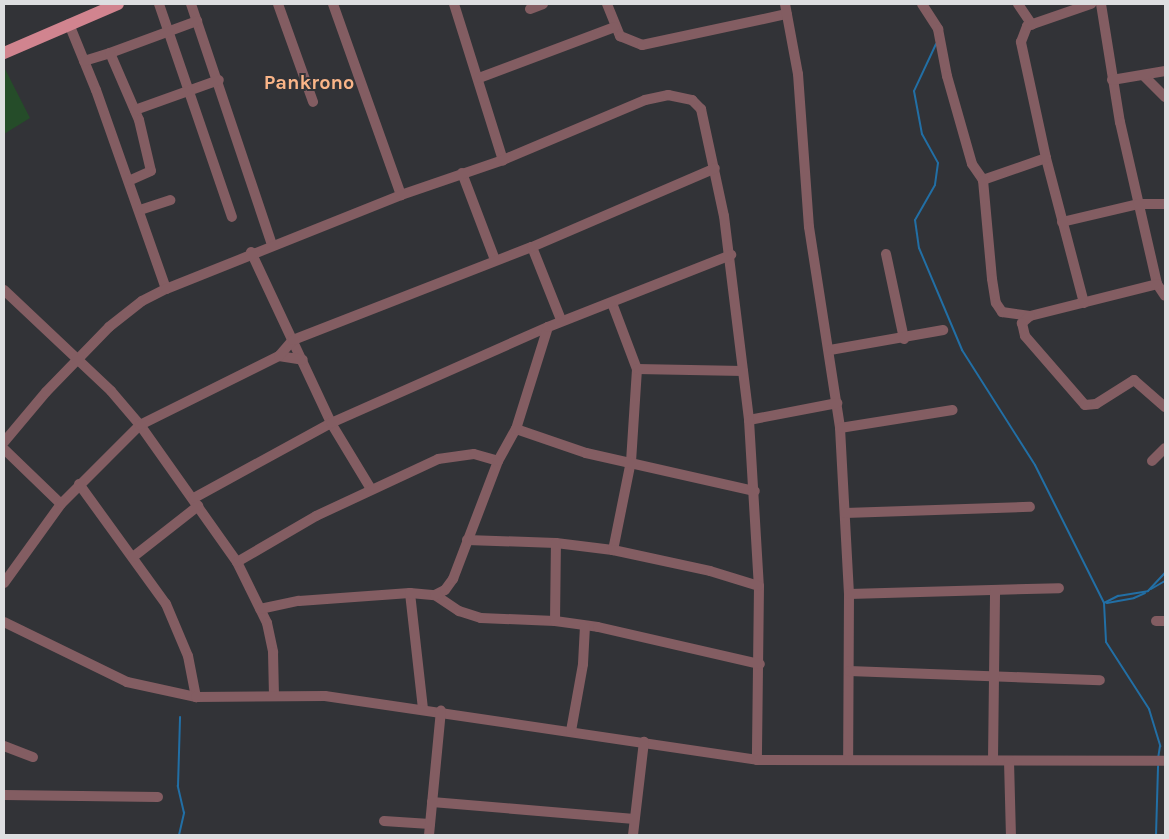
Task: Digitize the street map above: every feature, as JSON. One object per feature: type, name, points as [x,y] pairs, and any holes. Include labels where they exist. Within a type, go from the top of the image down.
[{"type":"main road","points":[[4,53],[118,4]]},
{"type":"street","points":[[159,4],[167,32],[232,217]]},
{"type":"street","points":[[191,4],[219,80],[272,244]]},
{"type":"street","points":[[278,4],[313,102]]},
{"type":"street","points":[[333,4],[401,194]]},
{"type":"street","points":[[454,4],[479,78],[503,160]]},
{"type":"street","points":[[530,9],[543,4]]},
{"type":"street","points":[[607,4],[620,36],[642,46],[786,9],[798,74],[809,227],[830,350],[840,428],[850,594],[848,760]]},
{"type":"street","points":[[922,4],[938,29],[947,76],[972,164],[983,180],[996,303],[1006,315],[1030,316],[1157,284]]},
{"type":"street","points":[[1018,4],[1032,24]]},
{"type":"street","points":[[1084,303],[1046,158],[1021,42],[1027,26],[1091,4]]},
{"type":"street","points":[[1101,4],[1112,80],[1138,204],[1157,284],[1165,296]]},
{"type":"street","points":[[84,61],[197,21]]},
{"type":"street","points":[[69,24],[140,210],[166,289]]},
{"type":"street","points":[[479,78],[615,27]]},
{"type":"street","points":[[110,53],[135,110],[151,171],[129,181]]},
{"type":"street","points":[[1112,80],[1165,71]]},
{"type":"street","points":[[1144,76],[1165,96]]},
{"type":"street","points":[[135,110],[219,80]]},
{"type":"street","points":[[4,442],[76,360],[128,311],[166,289],[251,252],[401,194],[503,160],[645,100],[668,95],[692,100],[701,108],[715,168],[731,255],[749,420],[755,491],[759,586],[760,664],[757,760]]},
{"type":"street","points":[[983,180],[1046,158]]},
{"type":"street","points":[[4,583],[61,504],[140,425],[279,356],[293,340],[532,247],[715,168]]},
{"type":"street","points":[[462,173],[495,260]]},
{"type":"street","points":[[140,210],[170,200]]},
{"type":"street","points":[[1062,222],[1138,204],[1165,204]]},
{"type":"street","points":[[532,247],[561,320]]},
{"type":"street","points":[[251,252],[331,423],[372,489]]},
{"type":"street","points":[[886,254],[904,339]]},
{"type":"street","points":[[133,557],[196,502],[331,423],[561,320],[612,303],[731,255]]},
{"type":"street","points":[[4,290],[140,425],[237,562],[260,609],[273,652],[274,694]]},
{"type":"street","points":[[612,303],[637,369],[631,461],[612,550]]},
{"type":"street","points":[[1030,316],[1022,323],[1025,336],[1085,405],[1096,404],[1134,380],[1165,407]]},
{"type":"street","points":[[435,595],[445,590],[453,579],[498,461],[516,429],[548,327]]},
{"type":"street","points":[[830,350],[904,339],[943,330]]},
{"type":"street","points":[[279,356],[303,360]]},
{"type":"street","points":[[637,369],[743,371]]},
{"type":"street","points":[[749,420],[837,403]]},
{"type":"street","points":[[840,428],[953,410]]},
{"type":"street","points":[[516,429],[586,453],[631,461],[755,491]]},
{"type":"street","points":[[1152,461],[1165,448]]},
{"type":"street","points":[[4,450],[61,504]]},
{"type":"street","points":[[237,562],[267,542],[438,458],[456,454],[474,454],[498,461]]},
{"type":"street","points":[[79,484],[166,604],[188,656],[196,697]]},
{"type":"street","points":[[845,513],[1030,507]]},
{"type":"street","points":[[467,540],[556,543],[612,550],[710,571],[759,586]]},
{"type":"street","points":[[555,621],[556,543]]},
{"type":"street","points":[[850,594],[1059,588]]},
{"type":"street","points":[[993,760],[995,590]]},
{"type":"street","points":[[260,609],[307,600],[410,593],[435,595],[458,611],[481,618],[555,621],[760,664]]},
{"type":"street","points":[[410,593],[423,709]]},
{"type":"street","points":[[4,622],[127,682],[196,697],[274,694],[325,696],[571,730],[757,760],[1164,761]]},
{"type":"street","points":[[571,730],[583,664],[585,626]]},
{"type":"street","points":[[849,671],[995,678],[1100,680]]},
{"type":"street","points":[[429,835],[441,712]]},
{"type":"street","points":[[633,835],[644,742]]},
{"type":"street","points":[[4,746],[32,757]]},
{"type":"street","points":[[1009,760],[1011,835]]},
{"type":"street","points":[[4,795],[158,797]]},
{"type":"street","points":[[432,802],[634,820]]},
{"type":"street","points":[[384,821],[430,824]]},
{"type":"green space","points":[[4,70],[30,118],[4,134]]},
{"type":"waterway","points":[[936,44],[914,91],[922,134],[938,163],[935,185],[915,220],[919,248],[962,350],[1035,465],[1104,603],[1106,642],[1149,709],[1160,746],[1158,758]]},
{"type":"waterway","points":[[1104,603],[1118,596],[1148,591],[1165,573]]},
{"type":"waterway","points":[[1151,589],[1165,581]]},
{"type":"waterway","points":[[1107,603],[1134,598],[1145,593]]},
{"type":"waterway","points":[[179,835],[184,813],[178,786],[180,717]]},
{"type":"waterway","points":[[1156,835],[1158,766]]},
{"type":"district","name":"Pankrono","points":[[309,82]]}]
